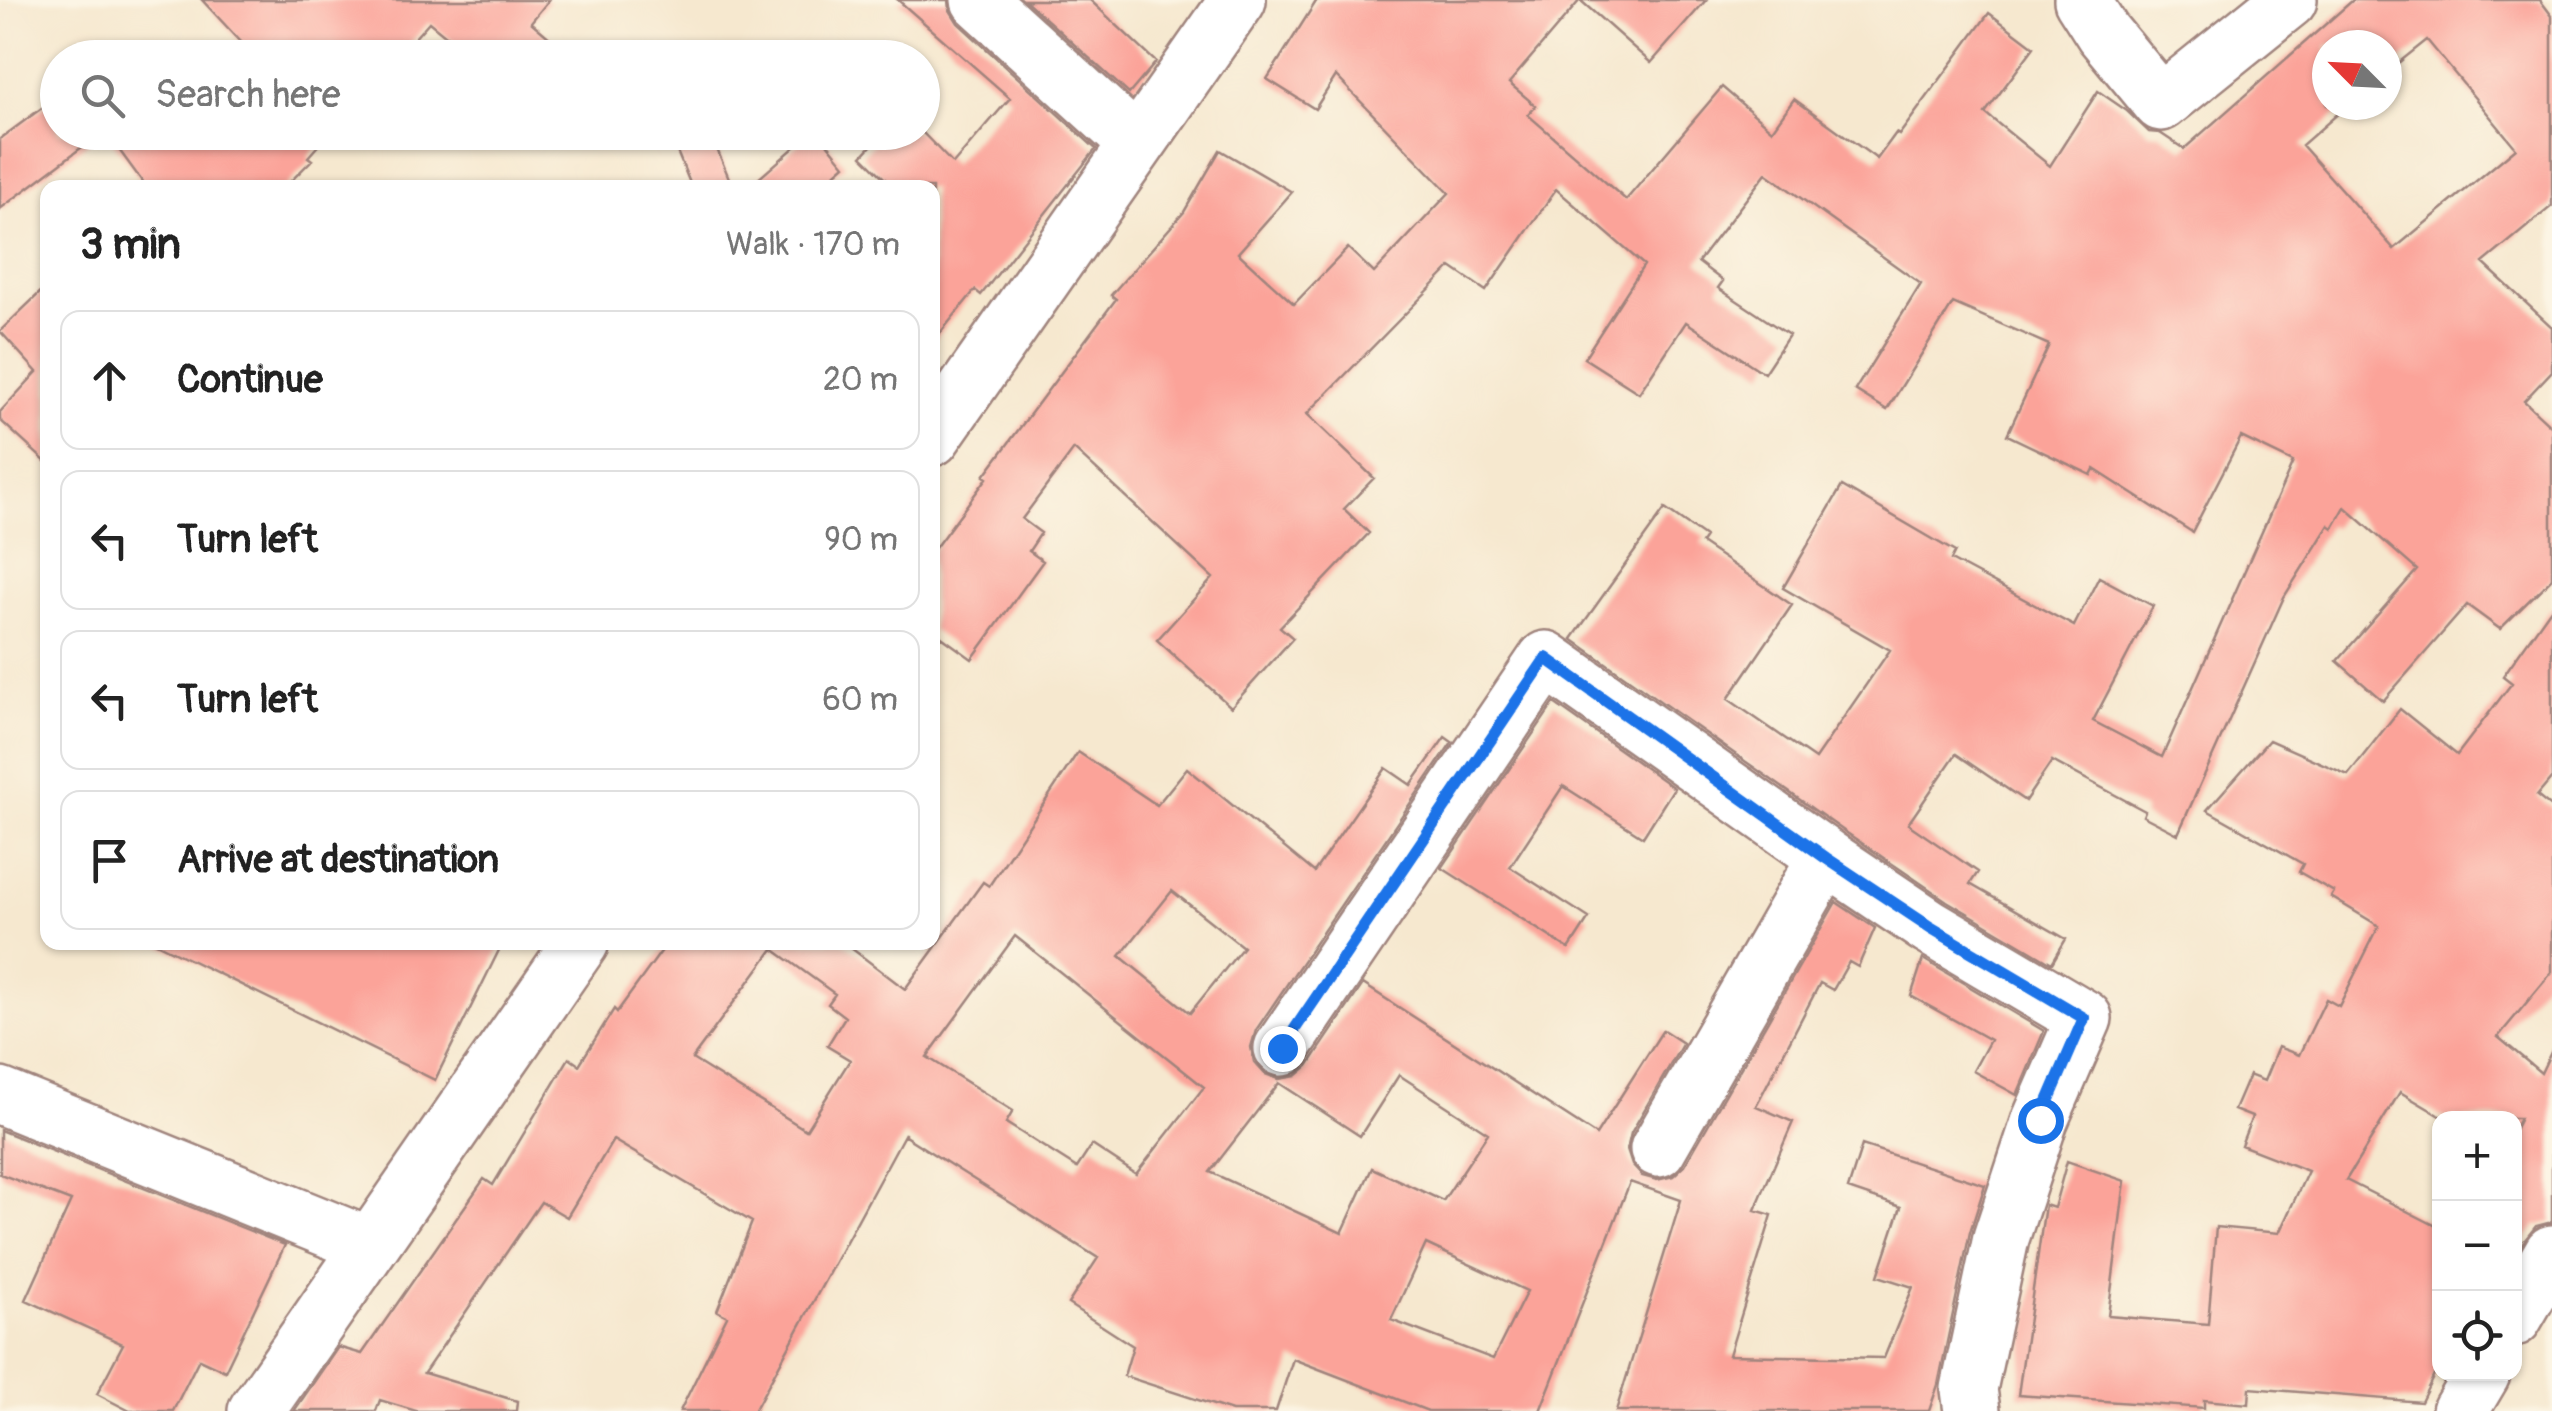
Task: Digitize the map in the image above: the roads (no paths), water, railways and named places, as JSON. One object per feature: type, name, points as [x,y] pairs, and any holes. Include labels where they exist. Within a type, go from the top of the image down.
[{"type":"street","points":[[980,0],[1137,144]]},
{"type":"street","points":[[940,427],[1238,0]]},
{"type":"street","points":[[2082,0],[2161,103],[2288,0]]},
{"type":"street","points":[[1282,1048],[1546,658],[1826,858],[1930,927],[2084,1018],[2040,1120],[2001,1238],[1969,1388],[1972,1411]]},
{"type":"street","points":[[1658,1149],[1826,858]]},
{"type":"street","points":[[256,1411],[575,950]]},
{"type":"street","points":[[0,1096],[370,1246]]},
{"type":"street","points":[[2522,1304],[2552,1253]]},
{"type":"street","points":[[2460,1411],[2478,1381]]}]
